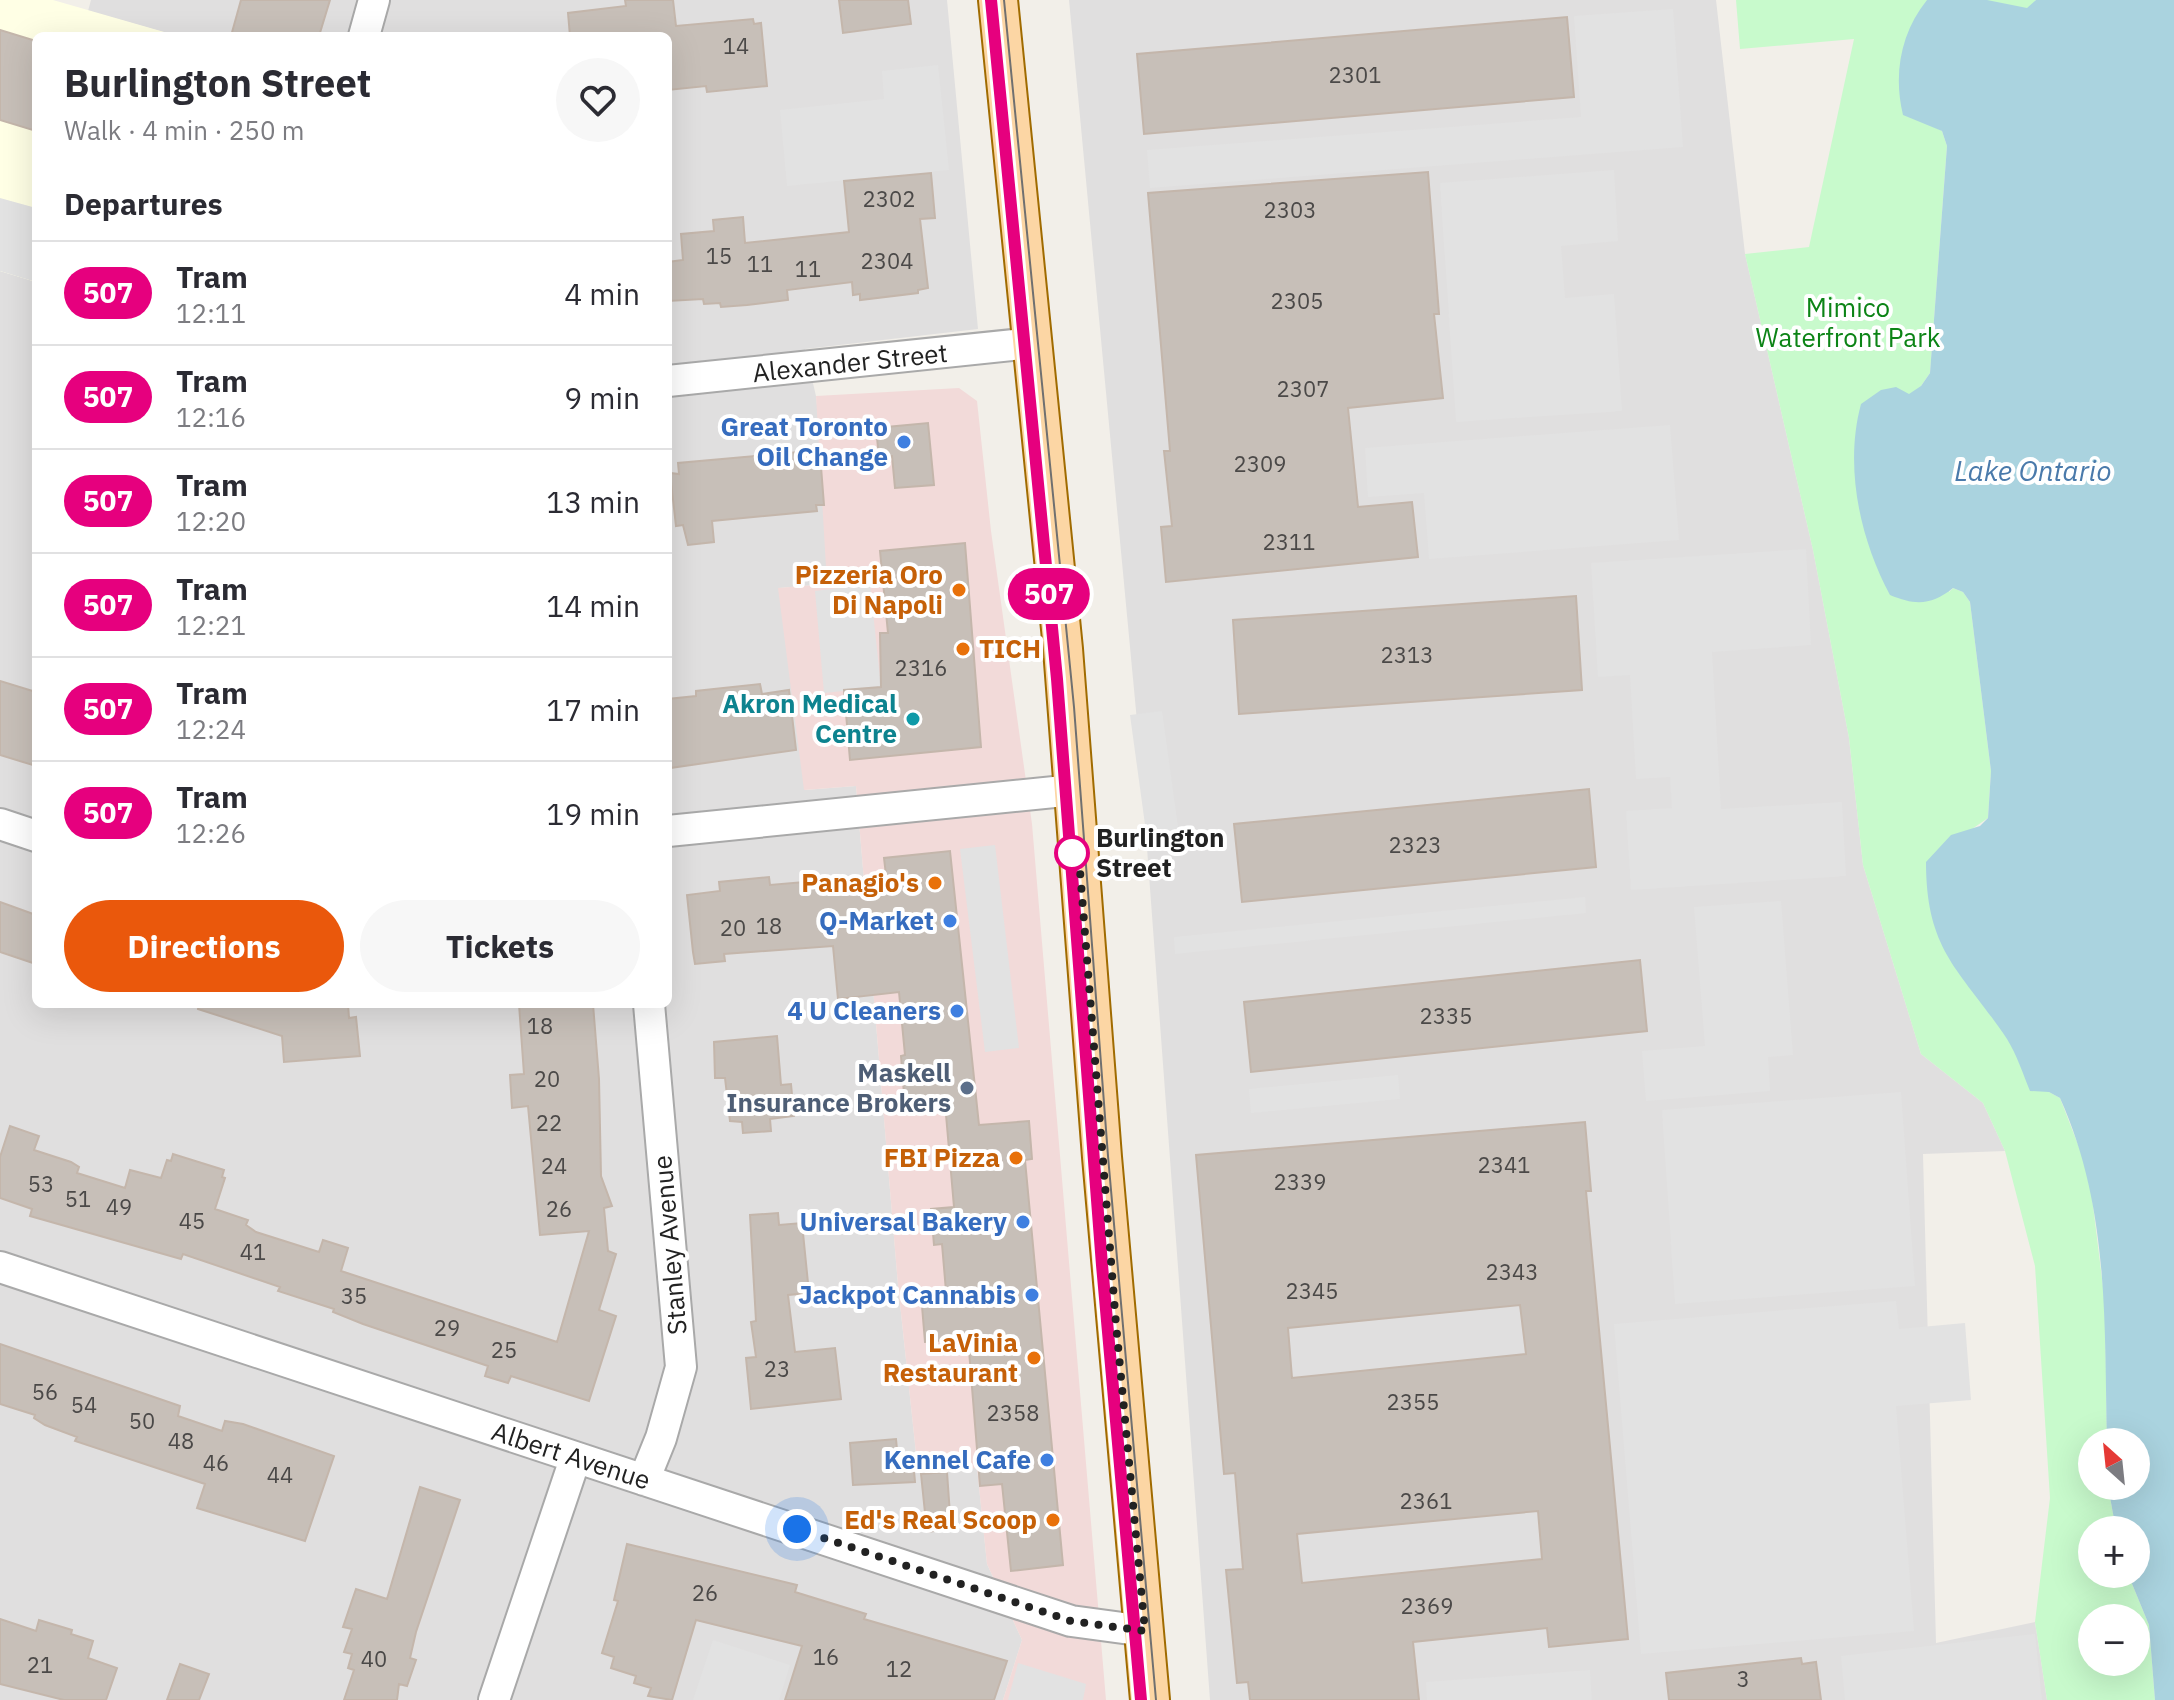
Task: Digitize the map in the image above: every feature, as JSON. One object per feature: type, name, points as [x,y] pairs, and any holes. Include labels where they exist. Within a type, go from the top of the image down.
[{"type":"main road","points":[[998,0],[1074,790],[1104,1187],[1150,1700]]},
{"type":"street","points":[[365,32],[374,0]]},
{"type":"street","name":"Alexander Street","points":[[672,381],[1032,343]]},
{"type":"street","points":[[672,831],[1074,790]]},
{"type":"street","points":[[0,824],[32,835]]},
{"type":"street","name":"Stanley Avenue","points":[[644,1480],[661,1438],[681,1367],[649,1008]]},
{"type":"street","name":"Albert Avenue","points":[[0,1267],[1071,1621],[1145,1631]]},
{"type":"street","points":[[494,1700],[575,1459]]},
{"type":"shaded area","points":[[0,0],[53,0],[164,32],[32,32],[32,281],[0,271]]},
{"type":"shaded area","points":[[91,0],[947,0],[978,329],[805,349],[816,396],[822,451],[827,584],[779,588],[805,790],[856,786],[898,1285],[918,1472],[977,1467],[987,1564],[1022,1640],[1003,1700],[0,1700],[0,271],[32,281],[32,1008],[672,1008],[672,32],[164,32],[88,11]]},
{"type":"shaded area","points":[[1069,0],[1716,0],[1745,254],[1813,550],[1849,738],[1863,865],[1921,1054],[1983,1103],[2005,1151],[1923,1154],[1936,1643],[2035,1622],[2047,1700],[1210,1700],[1140,753]]},
{"type":"shaded area","points":[[1673,9],[1683,147],[1150,188],[1147,150],[1581,117],[1574,16]]},
{"type":"shaded area","points":[[938,65],[949,170],[787,186],[780,110],[884,99],[882,71]]},
{"type":"shaded area","points":[[1614,170],[1618,241],[1561,246],[1565,298],[1614,294],[1622,411],[1456,422],[1440,183]]},
{"type":"shaded area","points":[[0,198],[32,207],[32,281],[0,271]]},
{"type":"shaded area","points":[[959,388],[977,401],[991,531],[1032,824],[1106,1700],[1003,1700],[1022,1640],[987,1564],[977,1468],[918,1472],[898,1285],[856,786],[804,790],[778,588],[827,584],[816,396]]},
{"type":"shaded area","points":[[1670,425],[1679,540],[1429,559],[1424,493],[1368,497],[1365,448]]},
{"type":"shaded area","points":[[1806,549],[1811,645],[1712,652],[1721,809],[1842,802],[1846,876],[1631,890],[1626,811],[1672,808],[1670,777],[1636,779],[1630,675],[1598,677],[1591,563]]},
{"type":"shaded area","points":[[870,584],[881,687],[824,693],[815,591]]},
{"type":"shaded area","points":[[1162,711],[1179,834],[1147,839],[1130,715]]},
{"type":"shaded area","points":[[995,845],[1019,1048],[985,1052],[960,849]]},
{"type":"shaded area","points":[[1585,897],[1586,913],[1175,954],[1174,937]]},
{"type":"shaded area","points":[[1781,901],[1793,1055],[1768,1057],[1770,1091],[1646,1101],[1642,1051],[1705,1046],[1694,907]]},
{"type":"shaded area","points":[[1398,1075],[1400,1099],[1251,1113],[1249,1089]]},
{"type":"shaded area","points":[[1901,1092],[1915,1286],[1675,1304],[1662,1110]]},
{"type":"shaded area","points":[[1896,1301],[1899,1329],[1965,1323],[1971,1400],[1896,1406],[1914,1631],[1641,1654],[1614,1324]]},
{"type":"shaded area","points":[[2035,1634],[2042,1700],[1845,1700],[1841,1656]]},
{"type":"shaded area","points":[[713,1640],[790,1665],[779,1700],[693,1700]]},
{"type":"shaded area","points":[[1018,1663],[1086,1684],[1083,1700],[1008,1700]]},
{"type":"shaded area","points":[[1590,1670],[1592,1700],[1427,1700],[1426,1682]]},
{"type":"green space","name":"Mimico Waterfront Park","points":[[1736,0],[2036,0],[1931,125],[1942,131],[1947,146],[1930,373],[1921,386],[1949,592],[1953,588],[1963,592],[1970,602],[1991,771],[1988,818],[1972,829],[2049,1092],[2060,1098],[2089,1173],[2105,1303],[2107,1428],[2078,1428],[2078,1500],[2111,1500],[2113,1516],[2078,1516],[2078,1588],[2134,1588],[2140,1604],[2078,1604],[2078,1676],[2150,1676],[2150,1638],[2155,1700],[2047,1700],[2035,1622],[2050,1498],[2035,1266],[2005,1151],[1983,1103],[1921,1054],[1863,865],[1849,738],[1813,550],[1745,254],[1809,247],[1854,39],[1740,49]]},
{"type":"water","name":"Lake Ontario","points":[[1927,0],[1987,0],[2027,8],[2036,0],[2174,0],[2174,1700],[2155,1700],[2150,1604],[2140,1604],[2134,1588],[2150,1588],[2150,1516],[2113,1516],[2111,1500],[2150,1500],[2150,1428],[2107,1428],[2101,1267],[2088,1182],[2076,1140],[2060,1098],[2049,1092],[2030,1091],[2011,1045],[1949,959],[1932,918],[1926,862],[1951,835],[1980,826],[1988,818],[1991,771],[1970,602],[1963,592],[1953,588],[1938,598],[1923,602],[1890,595],[1870,550],[1858,502],[1854,453],[1861,404],[1881,390],[1896,387],[1909,394],[1921,386],[1930,373],[1947,146],[1942,131],[1903,115],[1899,69],[1905,40]]},
{"type":"building","points":[[241,0],[330,0],[320,32],[232,32]]},
{"type":"building","points":[[625,0],[673,0],[676,26],[753,19],[754,24],[761,23],[767,86],[707,92],[706,86],[672,90],[672,32],[570,32],[568,13],[626,6]]},
{"type":"building","points":[[839,0],[908,0],[911,24],[843,33]]},
{"type":"building","points":[[1567,17],[1574,97],[1144,134],[1137,54]]},
{"type":"building","points":[[0,30],[32,40],[32,130],[0,120]]},
{"type":"building","points":[[1428,172],[1439,314],[1434,314],[1443,398],[1348,408],[1358,507],[1412,502],[1418,557],[1166,582],[1161,527],[1172,526],[1164,451],[1170,451],[1148,193]]},
{"type":"building","points":[[931,173],[935,218],[920,219],[928,288],[918,290],[918,293],[860,300],[860,294],[853,295],[852,282],[787,290],[788,300],[747,305],[721,307],[720,303],[704,304],[703,299],[672,301],[672,261],[683,260],[681,234],[714,231],[713,220],[743,217],[745,243],[849,232],[844,181]]},
{"type":"building","name":"Great Toronto Oil Change","points":[[928,423],[934,485],[895,488],[892,456],[879,457],[876,428]]},
{"type":"building","points":[[810,451],[811,455],[820,454],[824,505],[816,505],[817,511],[712,521],[714,542],[688,545],[683,525],[676,526],[672,473],[679,474],[678,463]]},
{"type":"building","points":[[965,543],[981,747],[850,760],[844,690],[881,687],[880,633],[888,633],[880,551]]},
{"type":"building","points":[[1576,596],[1582,690],[1239,714],[1233,620]]},
{"type":"building","points":[[0,681],[32,691],[32,765],[0,755]]},
{"type":"building","points":[[760,684],[762,694],[789,690],[796,750],[672,768],[672,699],[696,696],[696,691]]},
{"type":"building","points":[[1589,789],[1596,867],[1242,902],[1234,824]]},
{"type":"building","points":[[950,851],[979,1125],[1029,1121],[1032,1159],[1025,1160],[1063,1565],[1011,1571],[1002,1484],[980,1486],[968,1338],[925,1342],[921,1294],[946,1291],[942,1244],[934,1245],[931,1209],[954,1207],[945,1103],[905,1106],[901,1056],[905,1055],[899,992],[838,999],[833,946],[724,954],[725,961],[695,964],[693,952],[687,895],[720,891],[719,882],[769,877],[770,885],[886,875],[884,858]]},
{"type":"building","points":[[0,902],[32,914],[32,963],[0,952]]},
{"type":"building","points":[[1640,960],[1647,1031],[1251,1072],[1244,1002]]},
{"type":"building","points":[[348,1008],[349,1018],[356,1017],[360,1056],[284,1062],[282,1036],[198,1009]]},
{"type":"building","points":[[519,1008],[593,1008],[599,1079],[601,1176],[612,1206],[604,1208],[608,1251],[616,1254],[599,1310],[616,1316],[589,1401],[511,1376],[508,1383],[485,1376],[488,1366],[363,1324],[333,1312],[334,1309],[278,1291],[280,1287],[183,1254],[181,1259],[30,1216],[32,1209],[0,1198],[0,1157],[10,1126],[39,1136],[34,1150],[71,1162],[79,1167],[77,1173],[125,1188],[130,1170],[161,1178],[167,1160],[171,1161],[173,1154],[224,1170],[222,1177],[225,1178],[215,1209],[248,1220],[246,1225],[256,1232],[319,1252],[323,1240],[348,1248],[341,1271],[557,1342],[589,1231],[540,1235],[528,1106],[512,1108],[510,1075],[524,1074]]},
{"type":"building","points":[[777,1036],[781,1085],[791,1084],[794,1116],[770,1119],[771,1131],[743,1133],[742,1122],[730,1121],[725,1078],[715,1078],[714,1042]]},
{"type":"building","points":[[1585,1122],[1591,1191],[1586,1191],[1628,1639],[1549,1647],[1547,1628],[1413,1642],[1419,1700],[1250,1700],[1248,1682],[1237,1683],[1226,1570],[1243,1569],[1235,1473],[1224,1474],[1196,1155]],"holes":[[[1520,1305],[1526,1354],[1292,1378],[1288,1328]],[[1538,1511],[1542,1559],[1302,1583],[1297,1534]]]},
{"type":"building","points":[[778,1213],[779,1225],[802,1223],[809,1293],[788,1295],[795,1352],[835,1348],[841,1399],[751,1409],[746,1358],[756,1357],[751,1322],[756,1321],[750,1215]]},
{"type":"building","points":[[0,1344],[180,1406],[178,1416],[222,1431],[225,1421],[243,1424],[334,1456],[305,1541],[197,1508],[205,1484],[75,1441],[77,1437],[45,1425],[34,1418],[35,1415],[0,1404]]},
{"type":"building","points":[[896,1439],[898,1460],[913,1459],[915,1482],[853,1485],[850,1443]]},
{"type":"building","points":[[947,1472],[951,1529],[927,1532],[921,1474]]},
{"type":"building","points":[[420,1487],[460,1500],[416,1632],[410,1658],[416,1660],[407,1686],[399,1684],[397,1700],[344,1700],[354,1670],[348,1668],[352,1654],[344,1652],[352,1629],[343,1627],[356,1589],[387,1599]]},
{"type":"building","points":[[627,1544],[797,1585],[795,1592],[866,1614],[864,1619],[1007,1661],[994,1700],[785,1700],[802,1646],[696,1620],[672,1700],[648,1696],[651,1688],[634,1683],[636,1676],[611,1668],[614,1657],[602,1653],[618,1601],[614,1600]]},
{"type":"building","points":[[0,1619],[36,1631],[39,1620],[72,1630],[71,1634],[93,1641],[88,1658],[117,1668],[106,1700],[64,1700],[0,1684]]},
{"type":"building","points":[[1801,1658],[1802,1664],[1816,1662],[1821,1700],[1669,1700],[1666,1673]]},
{"type":"building","points":[[180,1664],[209,1674],[199,1700],[167,1700]]},
{"type":"tram line","points":[[990,0],[1053,629],[1102,1265],[1141,1700]]},
{"type":"tram line","name":"507","points":[[991,0],[1067,791],[1102,1265],[1141,1700]]},
{"type":"tram line","points":[[1004,0],[1074,707],[1108,1156],[1156,1700]]},
{"type":"place","name":"Great Toronto Oil Change","points":[[904,442]]},
{"type":"place","name":"Pizzeria Oro Di Napoli","points":[[959,590]]},
{"type":"place","name":"TICH","points":[[963,649]]},
{"type":"place","name":"Akron Medical Centre","points":[[913,719]]},
{"type":"place","name":"Burlington Street","points":[[1072,853]]},
{"type":"place","name":"Panagio's","points":[[935,883]]},
{"type":"place","name":"Q-Market","points":[[950,921]]},
{"type":"place","name":"4 U Cleaners","points":[[957,1011]]},
{"type":"place","name":"Maskell Insurance Brokers","points":[[967,1088]]},
{"type":"place","name":"FBI Pizza","points":[[1016,1158]]},
{"type":"place","name":"Universal Bakery","points":[[1023,1222]]},
{"type":"place","name":"Jackpot Cannabis","points":[[1032,1295]]},
{"type":"place","name":"LaVinia Restaurant","points":[[1034,1358]]},
{"type":"place","name":"Kennel Cafe","points":[[1047,1460]]},
{"type":"place","name":"Ed's Real Scoop","points":[[1053,1520]]},
{"type":"route","points":[[797,1529],[1071,1621],[1145,1631],[1137,1570],[1079,858],[1072,853]]}]
